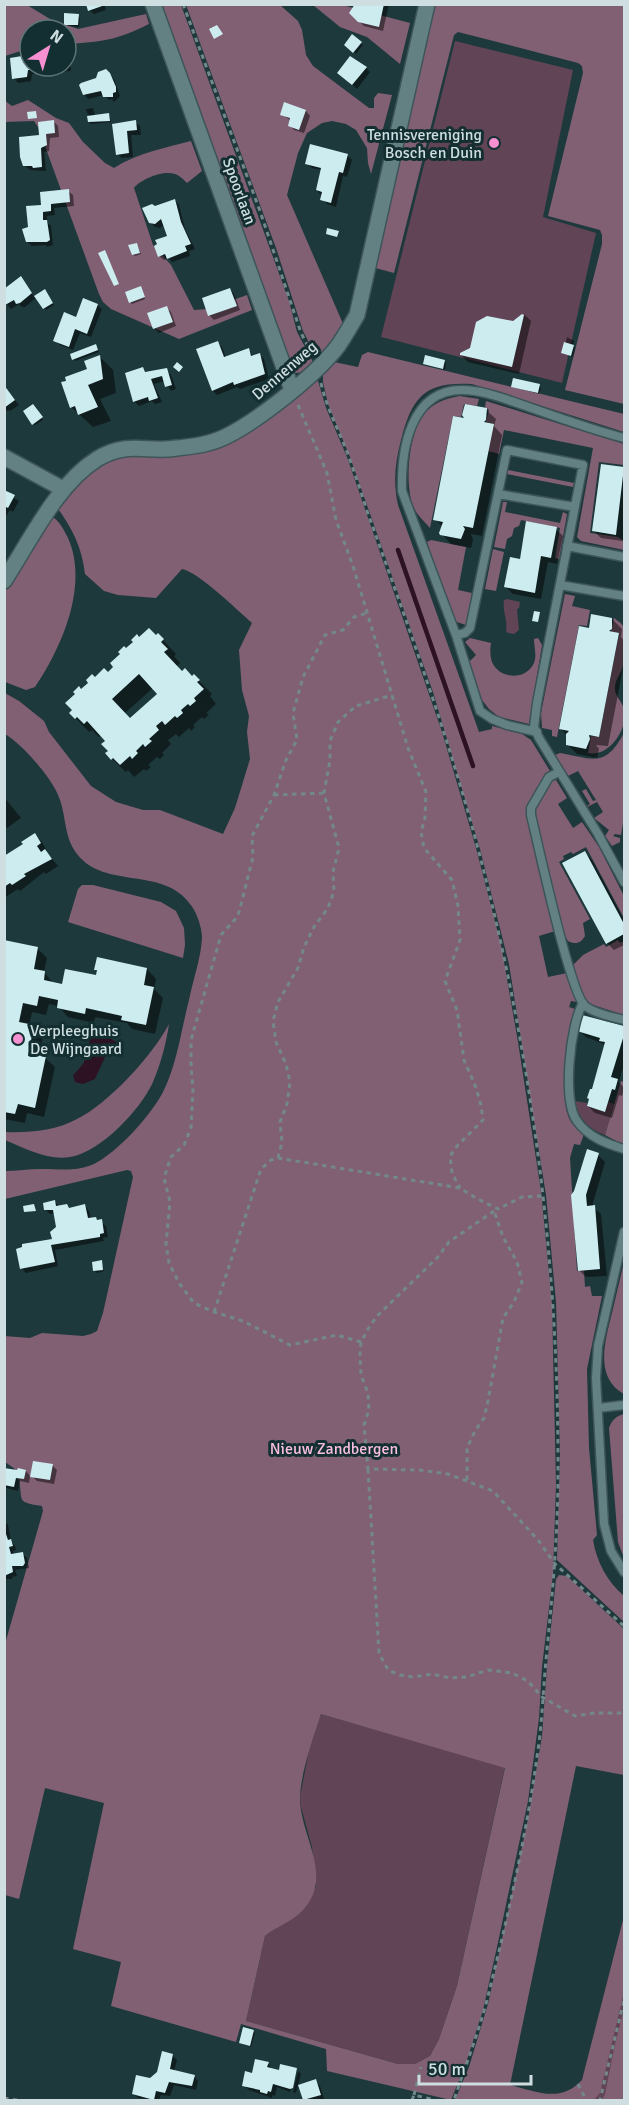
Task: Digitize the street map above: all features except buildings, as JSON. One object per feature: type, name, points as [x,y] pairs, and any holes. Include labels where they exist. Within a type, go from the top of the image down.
[{"type":"street","name":"Spoorlaan","points":[[153,4],[292,390]]},
{"type":"street","name":"Dennenweg","points":[[4,581],[63,489],[88,465],[115,451],[136,447],[169,449],[210,443],[239,431],[319,367],[338,345],[357,315],[426,4]]},
{"type":"street","points":[[4,457],[63,489]]},
{"type":"lane","points":[[537,732],[507,725],[480,711],[456,635],[402,491],[402,473],[412,423],[423,406],[434,398],[448,392],[462,390],[478,392],[624,438]]},
{"type":"lane","points":[[456,635],[465,633],[470,628],[507,450],[583,465],[534,727],[624,882]]},
{"type":"lane","points":[[498,494],[575,507]]},
{"type":"lane","points":[[567,546],[624,558]]},
{"type":"lane","points":[[560,585],[624,596]]},
{"type":"lane","points":[[559,772],[549,777],[531,808],[531,815],[568,965],[583,1003],[593,1011],[624,1020]]},
{"type":"lane","points":[[583,1003],[572,1036],[569,1098],[571,1109],[576,1120],[585,1130],[596,1138],[624,1149]]},
{"type":"lane","points":[[624,1232],[598,1346],[596,1378],[604,1524],[611,1551],[624,1572]]},
{"type":"lane","points":[[597,1408],[624,1405]]},
{"type":"path","points":[[183,4],[260,212],[301,333],[319,367],[326,404],[347,453],[438,712],[470,817],[510,978],[544,1196],[557,1373],[558,1475],[555,1564],[540,1733],[533,1785],[503,1934],[487,2002],[467,2068],[454,2100]]},
{"type":"path","points":[[292,390],[327,473],[336,520],[353,566],[408,748],[426,792],[425,818],[421,832],[424,848],[452,880],[458,906],[460,940],[445,981],[457,1010],[464,1060],[475,1084],[483,1120],[450,1156],[452,1173],[460,1188]]},
{"type":"path","points":[[361,1342],[337,1335],[290,1345],[243,1321],[194,1303],[179,1283],[169,1263],[166,1244],[170,1202],[164,1178],[171,1157],[184,1145],[191,1128],[193,1089],[190,1067],[191,1040],[221,935],[238,916],[253,857],[252,836],[274,795],[286,760],[297,740],[293,713],[303,677],[325,635],[343,630],[354,617],[367,613]]},
{"type":"path","points":[[278,1158],[282,1142],[280,1122],[287,1104],[290,1082],[286,1064],[276,1042],[273,1021],[278,1002],[298,968],[304,946],[328,908],[334,891],[333,872],[339,848],[324,793],[330,760],[330,741],[338,722],[356,706],[393,695]]},
{"type":"path","points":[[274,795],[324,793]]},
{"type":"path","points":[[214,1312],[261,1169],[271,1160],[278,1158],[460,1188],[496,1210],[503,1237],[517,1262],[522,1282],[514,1302],[503,1317],[484,1418],[467,1448],[467,1480]]},
{"type":"path","points":[[544,1196],[522,1197],[496,1210],[449,1242],[437,1258],[377,1317],[361,1342],[362,1375],[368,1393],[369,1410],[364,1425],[379,1653],[388,1670],[400,1676],[413,1677],[432,1674],[450,1678],[467,1677],[488,1670],[512,1673],[528,1681],[542,1697],[575,1716],[624,1713]]},
{"type":"path","points":[[368,1469],[420,1470],[448,1474],[493,1491],[538,1540],[555,1564],[624,1626]]},
{"type":"path","points":[[600,2100],[624,2000]]},
{"type":"path","points":[[412,2100],[421,2067]]},
{"type":"path","points":[[578,2084],[585,2100]]},
{"type":"path","points":[[414,2095],[435,2100]]},
{"type":"path","points":[[4,2098],[17,2100]]},
{"type":"shaded area","name":"Tennisvereniging Bosch en Duin","points":[[455,41],[573,70],[543,217],[596,233],[562,383],[381,337]]},
{"type":"shaded area","points":[[504,600],[520,602],[517,609],[519,630],[514,634],[506,631]]},
{"type":"shaded area","points":[[97,1033],[107,1036],[117,1045],[106,1055],[95,1079],[83,1084],[75,1082],[73,1075],[85,1059],[92,1035]]},
{"type":"shaded area","points":[[575,1101],[587,1103],[587,1106],[605,1112],[608,1102],[614,1104],[605,1135],[594,1130],[585,1122]]},
{"type":"shaded area","points":[[321,1714],[505,1767],[457,1986],[439,2039],[430,2056],[415,2064],[398,2064],[246,2021],[265,1936],[286,1923],[316,1887],[312,1847],[300,1797],[309,1750]]},
{"type":"shaded area","points":[[624,1965],[624,2100],[582,2100]]},
{"type":"green space","points":[[5,5],[27,5],[48,18],[18,18],[18,52],[5,56]]},
{"type":"green space","points":[[158,5],[181,5],[289,301],[297,332],[312,360],[312,364],[302,372],[290,372]]},
{"type":"green space","points":[[186,5],[280,5],[298,21],[302,30],[306,55],[313,66],[369,108],[374,108],[374,98],[378,93],[392,95],[371,174],[367,148],[356,130],[346,124],[332,121],[322,123],[307,133],[298,153],[287,195],[344,326],[320,358],[316,356],[303,331],[276,248]]},
{"type":"green space","points":[[313,5],[342,5],[410,23],[400,64],[367,37],[340,27]]},
{"type":"green space","points":[[434,5],[624,5],[624,404],[565,390],[602,244],[600,230],[548,216],[583,73],[582,66],[578,63],[458,32],[454,35],[394,273],[368,266]]},
{"type":"green space","points":[[146,14],[149,24],[128,34],[78,43],[78,29]]},
{"type":"green space","points":[[4,100],[12,106],[28,100],[56,118],[69,123],[83,142],[105,163],[114,168],[142,155],[191,141],[202,171],[187,183],[177,175],[165,173],[147,179],[134,188],[153,245],[171,265],[194,310],[208,309],[247,295],[252,310],[179,339],[111,309],[103,302],[99,294],[38,127],[34,121],[5,122]]},
{"type":"green space","points":[[368,352],[624,414],[624,432],[472,384],[443,385],[423,395],[410,413],[399,448],[395,480],[398,505],[479,732],[492,729],[492,726],[522,734],[531,740],[550,771],[546,773],[526,811],[555,931],[539,936],[548,977],[567,973],[577,1000],[577,1002],[571,1001],[569,1007],[575,1009],[567,1049],[564,1082],[566,1110],[574,1126],[584,1134],[580,1145],[574,1144],[570,1158],[577,1271],[584,1271],[585,1287],[590,1286],[592,1296],[602,1296],[587,1369],[589,1448],[597,1535],[593,1540],[604,1571],[624,1596],[624,1622],[557,1560],[560,1453],[556,1302],[546,1195],[509,964],[480,849],[433,692],[350,457],[328,404],[323,382],[323,372],[334,362],[358,367],[362,355]]},
{"type":"green space","name":"Nieuw Zandbergen","points":[[315,379],[318,381],[326,408],[347,457],[442,732],[476,848],[501,945],[518,1042],[541,1191],[552,1304],[556,1485],[553,1574],[542,1667],[539,1718],[528,1801],[483,2010],[465,2066],[451,2100],[327,2071],[326,2049],[241,2024],[236,2042],[111,2006],[121,1962],[73,1949],[104,1803],[45,1788],[19,1899],[5,1895],[5,1644],[43,1511],[42,1506],[22,1500],[19,1479],[11,1475],[15,1469],[5,1462],[4,1336],[30,1338],[42,1333],[83,1336],[97,1331],[133,1177],[131,1171],[127,1170],[5,1199],[5,1171],[68,1170],[87,1167],[113,1151],[142,1122],[158,1101],[172,1070],[199,961],[202,938],[195,911],[179,892],[150,881],[103,872],[89,865],[77,854],[69,840],[61,803],[54,788],[27,753],[5,734],[5,693],[44,721],[49,732],[91,786],[116,802],[143,810],[160,810],[223,834],[235,808],[250,759],[247,732],[249,716],[242,690],[239,650],[252,623],[208,584],[182,569],[156,598],[118,595],[104,591],[85,574],[75,538],[56,506],[72,487],[101,464],[116,457],[193,453]],"holes":[[[321,1714],[505,1768],[457,1986],[439,2039],[430,2056],[415,2064],[398,2064],[246,2021],[265,1936],[300,1913],[310,1900],[315,1886],[314,1858],[300,1800],[305,1768]]]},
{"type":"green space","points":[[460,396],[479,399],[477,406],[464,404],[461,417],[453,416],[430,528],[416,512],[411,501],[409,461],[411,447],[418,423],[423,415],[440,402]]},
{"type":"green space","points":[[486,401],[624,444],[624,465],[599,462],[590,533],[618,537],[624,541],[624,550],[581,541],[577,537],[593,448],[504,430],[499,454],[488,451],[493,424],[486,422],[489,410],[485,407]]},
{"type":"green space","points":[[508,470],[574,483],[573,487],[507,474]]},
{"type":"green space","points":[[503,502],[507,502],[505,512],[560,523],[563,512],[567,514],[559,559],[555,558],[560,528],[521,520],[519,526],[514,528],[512,536],[507,539],[505,549],[494,547]]},
{"type":"green space","points":[[51,516],[65,532],[74,556],[76,575],[74,595],[63,635],[45,671],[35,687],[26,690],[5,682],[5,592],[36,536]]},
{"type":"green space","points":[[431,540],[466,547],[458,590],[472,593],[466,625],[454,621],[427,542]]},
{"type":"green space","points":[[493,549],[504,552],[496,591],[485,589]]},
{"type":"green space","points":[[565,594],[575,596],[572,606],[590,610],[587,626],[579,625],[557,737],[552,736],[552,730],[542,728],[541,713]]},
{"type":"green space","points":[[614,618],[623,626],[626,636],[624,662],[615,687],[625,717],[620,733],[610,746],[603,751],[588,753],[591,736],[599,737],[619,634],[611,631]]},
{"type":"green space","points":[[470,638],[491,643],[491,657],[495,668],[506,675],[513,676],[525,673],[534,663],[534,639],[538,638],[542,645],[529,724],[499,717],[482,700],[469,662],[476,655],[465,642]]},
{"type":"green space","points":[[624,733],[624,817],[621,835],[613,836],[620,838],[620,842],[612,846],[605,836],[609,830],[594,818],[603,812],[597,802],[587,807],[590,804],[582,791],[586,789],[593,801],[596,800],[578,771],[568,776],[555,755],[560,753],[590,759],[598,758],[611,752]]},
{"type":"green space","points":[[556,780],[567,798],[558,804],[573,828],[582,822],[599,847],[624,896],[624,918],[586,847],[563,856],[564,859],[559,862],[590,919],[583,923],[585,936],[576,943],[568,941],[564,934],[534,815],[551,781]]},
{"type":"green space","points":[[82,885],[93,885],[161,902],[176,911],[184,928],[183,958],[68,922],[78,889]]},
{"type":"green space","points":[[618,940],[620,943],[624,941],[624,1015],[587,1003],[573,970],[574,964],[583,955],[604,944],[606,947]]},
{"type":"green space","points":[[169,1024],[161,1061],[153,1082],[130,1116],[107,1138],[82,1153],[62,1158],[37,1153],[5,1140],[5,1132],[51,1129],[69,1123],[89,1112],[129,1078],[152,1050]]},
{"type":"green space","points":[[621,1081],[624,1082],[624,1145],[605,1135]]},
{"type":"green space","points":[[624,1262],[624,1394],[608,1378],[604,1358]]},
{"type":"green space","points":[[624,1414],[624,1558],[618,1542],[609,1428],[615,1419]]},
{"type":"green space","points":[[559,1575],[567,1576],[624,1629],[624,1775],[576,1766],[510,2085],[539,2093],[557,2094],[574,2087],[582,2080],[624,1916],[624,1992],[600,2093],[594,2100],[455,2100],[469,2067],[488,2004],[528,1819],[542,1736],[556,1579]]},
{"type":"green space","points":[[624,2009],[624,2100],[602,2100],[605,2094]]},
{"type":"waterway","points":[[398,550],[473,766]]},
{"type":"place","name":"Tennisvereniging Bosch en Duin","points":[[494,143]]},
{"type":"place","name":"Verpleeghuis De Wijngaard","points":[[18,1039]]}]
